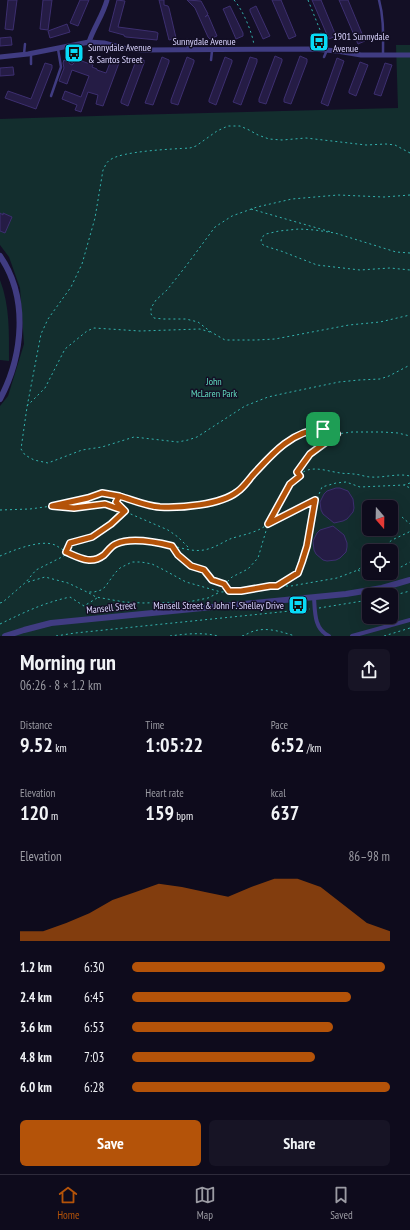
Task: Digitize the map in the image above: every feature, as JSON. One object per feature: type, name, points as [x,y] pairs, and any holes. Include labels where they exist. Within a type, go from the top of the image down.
[{"type":"street","points":[[89,42],[102,15],[107,0]]},
{"type":"street","name":"Sunnydale Avenue","points":[[0,57],[32,54],[89,42],[104,43],[134,50],[327,49],[361,55],[410,55]]},
{"type":"street","points":[[0,256],[8,270],[15,289],[19,309],[16,359],[9,380],[0,399]]},
{"type":"street","name":"Mansell Street","points":[[5,636],[51,623],[314,598],[368,591],[410,580]]},
{"type":"street","points":[[314,598],[314,608],[319,629],[329,636]]},
{"type":"street","points":[[352,636],[410,620]]},
{"type":"lane","points":[[379,0],[383,25],[383,55]]},
{"type":"lane","points":[[312,36],[314,49]]},
{"type":"lane","points":[[187,40],[188,50]]},
{"type":"lane","points":[[24,55],[25,44]]},
{"type":"lane","points":[[72,62],[76,54],[76,44]]},
{"type":"lane","points":[[51,96],[61,67],[58,49]]},
{"type":"lane","points":[[324,57],[327,49]]},
{"type":"lane","points":[[211,60],[212,50]]},
{"type":"lane","points":[[31,64],[32,54]]},
{"type":"path","points":[[234,0],[239,5],[253,38],[255,50]]},
{"type":"path","points":[[308,0],[326,42],[327,49]]},
{"type":"path","points":[[410,152],[395,145],[386,144],[366,145],[306,138],[282,140],[269,139],[240,126],[228,126],[217,131],[196,146],[190,148],[131,153],[120,155],[109,160],[103,170],[95,218],[82,264],[71,287],[48,319],[41,334],[20,448],[25,455],[34,460],[48,463],[82,450],[102,447],[134,437],[178,442],[188,440],[197,437],[245,406],[268,397],[340,382],[380,379],[410,365]]},
{"type":"path","points":[[410,195],[384,197],[338,195],[292,200],[251,209],[232,216],[215,227],[186,266],[167,290],[156,300],[151,308],[151,314],[154,318],[163,320],[186,319],[198,322],[225,340],[275,339],[349,325],[380,322],[410,316]]},
{"type":"path","points":[[251,209],[396,252],[410,253]]},
{"type":"path","points":[[335,233],[299,229],[280,231],[266,234],[262,237],[261,241],[263,245],[317,265],[360,270],[390,268],[410,270]]},
{"type":"path","points":[[27,407],[45,388],[64,349],[87,331],[94,328],[140,331],[200,329],[211,332]]},
{"type":"path","points":[[0,510],[30,509],[52,506],[88,498],[102,493],[161,507],[201,505],[226,498],[236,493],[275,451],[297,436],[316,429],[323,429],[337,434],[352,432],[382,432],[398,433],[410,436]]},
{"type":"path","points":[[300,476],[297,472],[310,454],[337,434]]},
{"type":"path","points":[[224,584],[232,577],[248,569],[258,558],[268,524],[290,484],[305,471],[312,469],[327,470],[343,474],[370,477],[400,474],[410,476]]},
{"type":"path","points":[[0,556],[21,547],[46,543],[54,545],[84,560],[91,561],[96,560],[115,545],[122,542],[136,540],[158,542],[190,550],[210,549],[253,532],[317,499],[322,487],[346,482],[360,487],[404,485],[410,483]]},
{"type":"path","points":[[404,485],[410,488]]},
{"type":"path","points":[[119,496],[116,502],[125,511]]},
{"type":"path","points":[[277,586],[298,573],[307,546],[315,500]]},
{"type":"path","points":[[52,506],[74,508],[105,504],[168,530],[178,537],[190,550]]},
{"type":"path","points":[[0,603],[26,582],[36,570],[64,556],[70,543],[92,537],[111,524],[125,511]]},
{"type":"path","points":[[402,517],[410,524]]},
{"type":"path","points":[[387,544],[410,531]]},
{"type":"path","points":[[172,546],[178,555],[191,566],[204,570],[212,580],[224,584],[229,591]]},
{"type":"path","points":[[87,592],[101,590],[120,568],[132,562],[152,564],[186,582],[221,592]]},
{"type":"path","points":[[398,568],[410,562]]},
{"type":"path","points":[[26,582],[45,577],[68,583],[98,598],[124,602],[188,602],[208,598],[221,592],[241,591],[270,586],[291,586],[336,578],[358,570],[362,566]]},
{"type":"path","points":[[358,570],[362,572]]},
{"type":"path","points":[[398,594],[410,591]]},
{"type":"path","points":[[0,624],[52,601],[70,597],[84,606],[98,598]]},
{"type":"path","points":[[56,636],[314,608],[362,601]]},
{"type":"path","points":[[384,636],[410,628]]},
{"type":"path","points":[[242,636],[262,629],[295,636]]},
{"type":"path","points":[[170,636],[211,634],[218,636]]},
{"type":"green space","name":"John McLaren Park","points":[[396,45],[410,45],[410,636],[0,636],[0,406],[8,396],[24,344],[20,288],[9,257],[0,245],[0,119],[398,108]]},
{"type":"green space","points":[[0,280],[6,300],[9,330],[9,361],[0,360]]},
{"type":"building","points":[[8,0],[17,0],[13,30],[5,29]]},
{"type":"building","points":[[43,0],[52,0],[48,30],[40,29]]},
{"type":"building","points":[[80,0],[89,0],[78,26],[70,23]]},
{"type":"building","points":[[117,0],[125,1],[118,27],[156,32],[158,33],[157,40],[126,37],[124,35],[109,31]]},
{"type":"building","points":[[159,0],[164,0],[164,5],[168,6],[169,8],[176,38],[169,40]]},
{"type":"building","points":[[187,0],[201,1],[208,14],[205,17],[208,15],[217,36],[210,39],[208,37],[195,8]]},
{"type":"building","points":[[272,0],[281,0],[296,36],[289,39]]},
{"type":"building","points":[[312,0],[321,0],[336,36],[329,39]]},
{"type":"building","points":[[339,0],[348,0],[365,41],[358,44]]},
{"type":"building","points":[[230,6],[243,33],[243,36],[236,39],[223,9]]},
{"type":"building","points":[[256,6],[270,36],[263,39],[250,11],[250,9]]},
{"type":"building","points":[[67,24],[70,32],[50,38],[48,31]]},
{"type":"building","points":[[11,37],[12,45],[0,46],[0,38]]},
{"type":"building","points":[[275,56],[282,59],[282,61],[266,104],[259,102],[259,99]]},
{"type":"building","points":[[300,56],[307,59],[307,62],[291,104],[284,102],[284,99]]},
{"type":"building","points":[[162,57],[169,60],[169,62],[153,105],[145,103]]},
{"type":"building","points":[[187,57],[194,60],[194,62],[178,105],[171,103],[171,100]]},
{"type":"building","points":[[225,57],[232,60],[232,62],[216,105],[209,102],[209,100]]},
{"type":"building","points":[[250,57],[257,59],[257,62],[241,105],[233,102]]},
{"type":"building","points":[[112,58],[119,61],[119,63],[103,106],[96,104],[98,95],[88,92],[81,112],[75,110],[77,105],[62,99],[65,91],[81,97],[89,76],[72,70],[67,84],[59,81],[64,68],[64,60],[72,65],[76,59],[93,65],[92,67],[106,73]]},
{"type":"building","points":[[137,58],[144,60],[144,63],[128,106],[121,103],[121,101]]},
{"type":"building","points":[[337,58],[344,61],[328,106],[321,103]]},
{"type":"building","points":[[360,62],[368,65],[356,96],[349,93],[349,91]]},
{"type":"building","points":[[45,63],[52,65],[52,68],[36,109],[5,98],[8,91],[31,99]]},
{"type":"building","points":[[385,63],[392,65],[381,96],[374,94]]},
{"type":"building","points":[[13,67],[14,75],[0,76],[0,68]]},
{"type":"building","points":[[0,213],[12,217],[5,233],[0,231]]},
{"type":"building","points":[[336,488],[348,491],[353,499],[354,508],[353,512],[347,519],[334,523],[323,514],[320,502],[327,491]]},
{"type":"building","points":[[333,526],[344,535],[347,547],[346,552],[340,558],[327,561],[323,560],[316,554],[313,541],[320,530]]},
{"type":"place","name":"1901 Sunnydale Avenue","points":[[319,42]]},
{"type":"place","name":"Sunnydale Avenue & Santos Street","points":[[74,53]]},
{"type":"place","name":"Mansell Street & John F. Shelley Drive","points":[[298,605]]},
{"type":"route","points":[[323,429],[316,429],[297,436],[275,451],[236,493],[226,498],[201,505],[161,507],[148,505],[119,496],[116,502],[125,511],[105,504],[74,508],[52,506],[88,498],[102,493],[119,496],[116,502],[125,511],[111,524],[92,537],[70,543],[66,552],[84,560],[91,561],[96,560],[115,545],[122,542],[136,540],[158,542],[172,546],[178,555],[191,566],[204,570],[212,580],[224,584],[229,591],[241,591],[277,586],[298,573],[307,546],[309,527],[315,500],[268,524],[290,484],[300,476],[297,472],[300,466],[310,454],[337,434],[323,429]]}]
